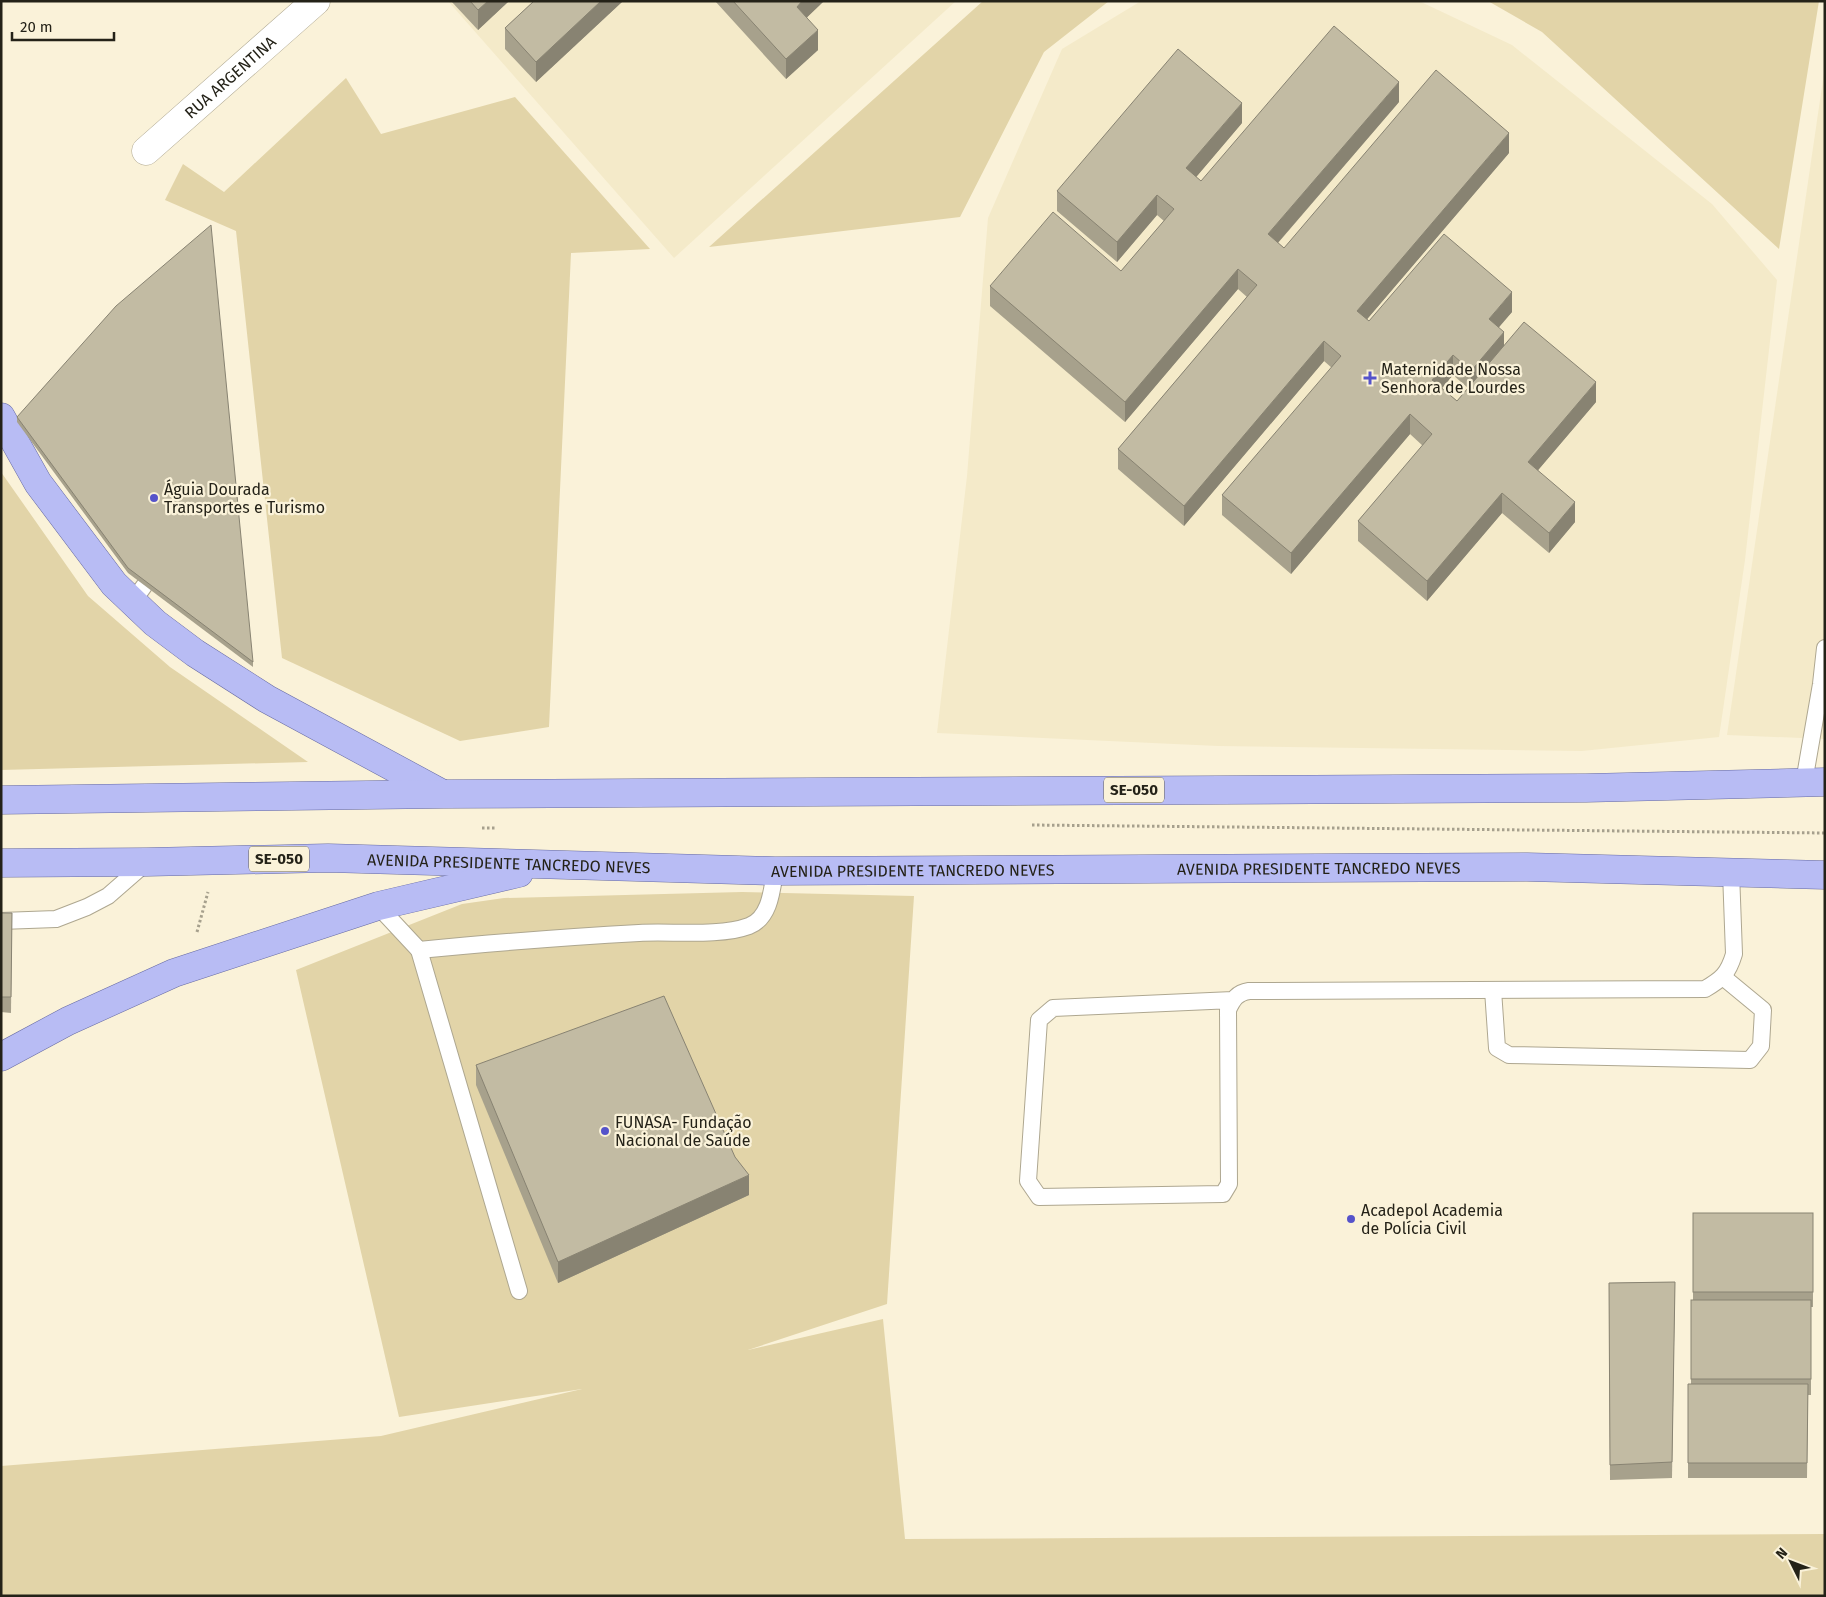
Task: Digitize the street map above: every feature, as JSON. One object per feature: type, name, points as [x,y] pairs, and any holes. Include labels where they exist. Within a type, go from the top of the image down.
[{"type":"main road","points":[[1,417],[38,483],[114,584],[138,594],[155,623],[195,653],[267,699],[443,794]]},
{"type":"main road","name":"SE-050","points":[[1,800],[443,794],[1577,788],[1815,782]]},
{"type":"main road","name":"AVENIDA PRESIDENTE TANCREDO NEVES","points":[[1,863],[328,858],[775,871],[1527,867],[1825,875]]},
{"type":"main road","points":[[1,1057],[68,1022],[174,972],[378,906],[557,864]]},
{"type":"street","name":"RUA ARGENTINA","points":[[146,151],[316,1]]},
{"type":"lane","points":[[1815,782],[1825,648]]},
{"type":"lane","points":[[1,921],[56,919],[87,907],[108,896],[147,862]]},
{"type":"lane","points":[[419,950],[640,933],[720,932],[749,926],[759,919],[771,899],[775,871]]},
{"type":"lane","points":[[1233,1000],[1053,1008],[1039,1020],[1028,1181],[1039,1197],[1223,1194],[1229,1184],[1228,1010],[1233,1000],[1241,992],[1249,990],[1704,989],[1723,977],[1730,966],[1734,954],[1730,872]]},
{"type":"lane","points":[[378,906],[419,950],[519,1291]]},
{"type":"lane","points":[[1493,990],[1497,1048],[1509,1055],[1750,1060],[1762,1046],[1763,1010],[1723,977]]},
{"type":"path","points":[[1026,825],[1825,833]]},
{"type":"path","points":[[478,828],[498,828]]},
{"type":"path","points":[[196,939],[216,859]]},
{"type":"shaded area","points":[[448,1],[956,1],[674,258]]},
{"type":"shaded area","points":[[983,1],[1109,1],[1044,52],[960,217],[709,247]]},
{"type":"shaded area","name":"Maternidade Nossa Senhora de Lourdes","points":[[1141,1],[1419,1],[1512,45],[1712,204],[1777,280],[1745,560],[1719,737],[1582,751],[1218,746],[937,733],[967,476],[988,218],[1062,49]]},
{"type":"shaded area","points":[[1488,1],[1819,1],[1779,249],[1542,32]]},
{"type":"shaded area","points":[[1825,66],[1825,739],[1727,735]]},
{"type":"shaded area","points":[[346,78],[381,134],[515,97],[650,249],[571,253],[549,727],[460,741],[282,658],[236,231],[165,200],[183,164],[224,192]]},
{"type":"shaded area","points":[[1,472],[88,596],[170,667],[308,762],[1,770]]},
{"type":"shaded area","points":[[742,892],[914,896],[887,1304],[748,1350],[883,1319],[905,1539],[1825,1534],[1825,1596],[1,1596],[1,1466],[381,1436],[582,1389],[399,1417],[296,970],[462,904],[504,898]]},
{"type":"building","points":[[470,1],[488,1],[478,10]]},
{"type":"building","points":[[534,1],[601,1],[536,62],[505,28]]},
{"type":"building","points":[[733,1],[802,1],[797,7],[818,30],[786,59]]},
{"type":"building","points":[[1334,26],[1399,82],[1268,234],[1284,248],[1436,70],[1509,133],[1357,311],[1369,321],[1444,234],[1512,292],[1489,319],[1504,332],[1471,371],[1453,355],[1432,380],[1457,401],[1524,322],[1596,382],[1528,462],[1575,502],[1549,533],[1502,493],[1427,581],[1358,521],[1432,434],[1410,414],[1291,553],[1222,495],[1341,356],[1324,341],[1184,506],[1118,449],[1257,285],[1238,269],[1125,402],[990,286],[1053,212],[1121,271],[1174,209],[1157,195],[1117,242],[1057,191],[1178,49],[1242,103],[1186,168],[1201,181]]},
{"type":"building","name":"Águia Dourada Transportes e Turismo","points":[[211,225],[253,662],[128,568],[17,417],[116,306]]},
{"type":"building","points":[[1,913],[12,913],[11,997],[1,997]]},
{"type":"building","name":"FUNASA- Fundação Nacional de Saúde","points":[[664,996],[735,1157],[749,1175],[558,1262],[476,1065]]},
{"type":"building","points":[[1693,1213],[1813,1213],[1813,1292],[1693,1292]]},
{"type":"building","points":[[1675,1282],[1672,1462],[1610,1465],[1609,1283]]},
{"type":"building","points":[[1691,1300],[1811,1300],[1811,1379],[1691,1379]]},
{"type":"building","points":[[1688,1384],[1808,1384],[1807,1463],[1688,1463]]},
{"type":"place","name":"Maternidade Nossa Senhora de Lourdes","points":[[1370,378]]},
{"type":"place","name":"Águia Dourada Transportes e Turismo","points":[[154,498]]},
{"type":"place","name":"FUNASA- Fundação Nacional de Saúde","points":[[605,1131]]},
{"type":"place","name":"Acadepol Academia de Polícia Civil","points":[[1351,1219]]}]
